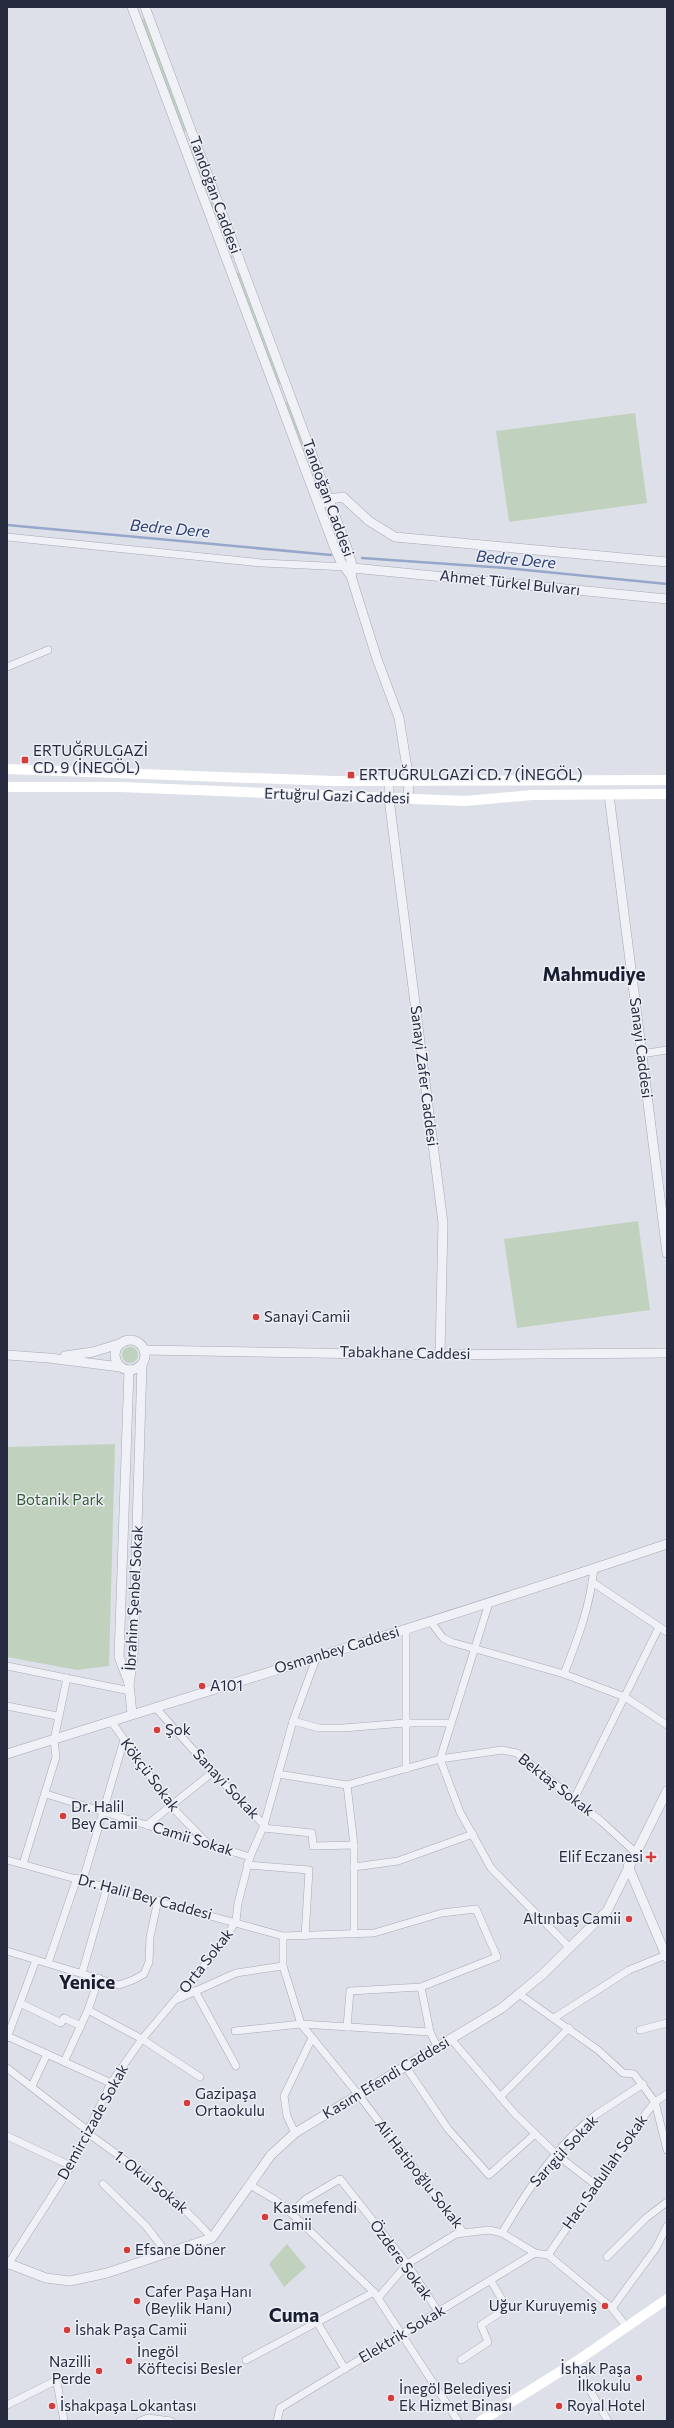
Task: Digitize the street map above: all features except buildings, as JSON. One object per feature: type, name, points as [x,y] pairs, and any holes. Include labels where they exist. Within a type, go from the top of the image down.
[{"type":"main road","name":"Ertuğrul Gazi Caddesi","points":[[7,769],[389,781],[667,780]]},
{"type":"main road","points":[[609,780],[610,795]]},
{"type":"main road","name":"Ertuğrul Gazi Caddesi","points":[[7,787],[120,787],[408,800],[465,801],[532,795],[667,794]]},
{"type":"main road","points":[[481,2421],[574,2363],[667,2299]]},
{"type":"street","name":"Tandoğan Caddesi","points":[[132,7],[320,509],[349,570]]},
{"type":"street","name":"Tandoğan Caddesi","points":[[145,7],[329,500],[349,570]]},
{"type":"street","points":[[320,509],[329,500],[343,497],[369,521],[395,537],[667,562]]},
{"type":"street","points":[[7,536],[262,563],[349,570],[377,659],[399,718],[409,780],[408,800]]},
{"type":"street","name":"Ahmet Türkel Bulvarı","points":[[349,570],[667,599]]},
{"type":"street","points":[[7,667],[48,650]]},
{"type":"street","name":"Sanayi Zafer Caddesi","points":[[389,781],[389,799],[443,1223],[440,1355]]},
{"type":"street","name":"Sanayi Caddesi","points":[[610,795],[641,1054],[667,1253]]},
{"type":"street","points":[[641,1054],[667,1050]]},
{"type":"street","points":[[7,1355],[49,1358],[134,1370],[142,1364],[145,1355],[144,1350],[133,1341],[124,1342],[93,1352],[49,1358]]},
{"type":"street","points":[[124,1342],[115,1353],[124,1369]]},
{"type":"street","name":"Tabakhane Caddesi","points":[[144,1350],[440,1355],[667,1353]]},
{"type":"street","name":"İbrahim Şenbel Sokak","points":[[129,1687],[133,1658],[142,1364]]},
{"type":"street","name":"İbrahim Şenbel Sokak","points":[[124,1369],[124,1533],[119,1657],[129,1687]]},
{"type":"street","points":[[124,1533],[137,1534]]},
{"type":"street","name":"Osmanbey Caddesi","points":[[7,1754],[317,1656],[406,1630],[667,1544]]},
{"type":"street","points":[[564,1674],[586,1615],[594,1568]]},
{"type":"street","points":[[592,1582],[667,1632]]},
{"type":"street","points":[[489,1603],[440,1759],[460,1812],[491,1868],[504,1884],[569,1947]]},
{"type":"street","points":[[431,1622],[442,1638],[564,1674],[625,1697],[667,1725]]},
{"type":"street","points":[[574,1799],[659,1627]]},
{"type":"street","points":[[406,1630],[406,1769]]},
{"type":"street","points":[[236,1921],[247,1866],[264,1827],[293,1721],[317,1656]]},
{"type":"street","points":[[7,1666],[67,1678],[129,1687],[132,1714]]},
{"type":"street","points":[[23,1864],[46,1794],[56,1757],[54,1740],[57,1716],[67,1678]]},
{"type":"street","points":[[7,1706],[57,1716]]},
{"type":"street","name":"Sanayi Sokak","points":[[155,1707],[264,1827]]},
{"type":"street","name":"Kökçü Sokak","points":[[111,1721],[171,1806],[208,1844]]},
{"type":"street","points":[[293,1721],[319,1728],[343,1728],[406,1723],[451,1723]]},
{"type":"street","points":[[48,1963],[80,1879],[124,1740]]},
{"type":"street","name":"Bektaş Sokak","points":[[347,1785],[440,1759],[502,1750],[517,1753],[574,1799],[635,1852]]},
{"type":"street","points":[[147,1825],[213,1772]]},
{"type":"street","points":[[278,1774],[347,1785],[354,1846],[354,1934]]},
{"type":"street","name":"Kasım Efendi Caddesi","points":[[212,2238],[271,2155],[295,2133],[502,2008],[519,1994],[607,1911],[667,1790]]},
{"type":"street","name":"Camii Sokak","points":[[46,1794],[250,1857]]},
{"type":"street","points":[[264,1827],[312,1833],[313,1846],[354,1846]]},
{"type":"street","points":[[354,1867],[398,1861],[473,1834]]},
{"type":"street","name":"Dr. Halil Bey Caddesi","points":[[7,1860],[236,1921],[283,1936],[374,1933],[456,1909],[476,1909],[497,1957],[421,1987]]},
{"type":"street","points":[[247,1866],[309,1870],[305,1936]]},
{"type":"street","points":[[554,2018],[629,1970],[666,1957],[628,1866]]},
{"type":"street","points":[[82,1973],[107,1887]]},
{"type":"street","points":[[7,1951],[119,1985],[144,1974],[149,1962],[150,1937],[158,1900]]},
{"type":"street","name":"Orta Sokak","points":[[176,2000],[220,1947],[236,1921]]},
{"type":"street","points":[[283,1936],[283,1966],[301,2024]]},
{"type":"street","points":[[36,1960],[7,2037],[111,2084]]},
{"type":"street","name":"Demircizade Sokak","points":[[8,2265],[71,2166],[86,2131],[111,2084],[142,2039],[176,2000],[236,1973],[283,1966]]},
{"type":"street","points":[[64,2062],[88,2010],[99,1978]]},
{"type":"street","points":[[346,2027],[350,1991],[421,1987],[430,2032],[438,2048]]},
{"type":"street","points":[[195,1991],[236,2066]]},
{"type":"street","points":[[519,1994],[598,2050],[623,2073],[634,2074],[644,2084],[655,2102],[667,2150]]},
{"type":"street","points":[[20,2003],[61,2023],[64,2018],[81,2026]]},
{"type":"street","points":[[88,2010],[142,2039],[200,2076]]},
{"type":"street","points":[[640,2030],[667,2023]]},
{"type":"street","points":[[235,2031],[301,2024],[430,2032]]},
{"type":"street","name":"Ali Hatipoğlu Sokak","points":[[301,2024],[358,2094],[463,2232],[489,2230],[502,2234],[535,2253],[548,2255]]},
{"type":"street","points":[[500,2097],[569,2028]]},
{"type":"street","points":[[295,2133],[287,2116],[284,2096],[312,2038]]},
{"type":"street","points":[[451,2040],[500,2097],[536,2134],[557,2155],[596,2185]]},
{"type":"street","points":[[32,2086],[47,2054]]},
{"type":"street","points":[[406,2067],[448,2129],[490,2175],[536,2134]]},
{"type":"street","name":"1. Okul Sokak","points":[[7,2068],[32,2086],[86,2131],[129,2162],[169,2195],[193,2216],[212,2238]]},
{"type":"street","name":"Sarıgül Sokak","points":[[502,2234],[528,2189],[557,2155],[596,2115],[644,2084]]},
{"type":"street","name":"Hacı Sadullah Sokak","points":[[548,2255],[655,2102],[667,2094]]},
{"type":"street","points":[[7,2136],[71,2166]]},
{"type":"street","name":"Özdere Sokak","points":[[291,2213],[306,2198],[340,2179],[407,2264],[439,2313]]},
{"type":"street","points":[[103,2184],[146,2226],[166,2252]]},
{"type":"street","points":[[250,2185],[274,2199],[291,2213],[376,2295],[400,2335],[458,2421]]},
{"type":"street","points":[[607,2256],[646,2218],[667,2202]]},
{"type":"street","points":[[612,2308],[656,2248],[667,2226]]},
{"type":"street","points":[[246,2360],[317,2322],[376,2295],[407,2264],[456,2234],[463,2232]]},
{"type":"street","points":[[8,2265],[46,2278],[70,2281],[107,2273],[166,2252],[212,2238]]},
{"type":"street","name":"Elektrik Sokak","points":[[277,2421],[280,2408],[439,2313],[535,2253]]},
{"type":"street","points":[[548,2255],[612,2308],[626,2326]]},
{"type":"street","points":[[460,2360],[488,2342],[480,2325],[507,2308],[491,2281]]},
{"type":"street","points":[[317,2322],[345,2368]]},
{"type":"street","points":[[574,2363],[608,2421]]},
{"type":"street","points":[[7,2405],[53,2382],[57,2383],[64,2421]]},
{"type":"street","points":[[140,2421],[148,2418],[171,2421]]},
{"type":"green space","points":[[145,18],[187,131],[184,132],[141,20]]},
{"type":"green space","points":[[191,145],[233,258],[230,259],[188,147]]},
{"type":"green space","points":[[239,272],[281,384],[277,385],[236,273]]},
{"type":"green space","points":[[288,402],[323,496],[320,497],[285,403]]},
{"type":"green space","points":[[635,413],[647,503],[509,522],[496,431]]},
{"type":"green space","points":[[638,1221],[650,1310],[517,1328],[504,1239]]},
{"type":"green space","points":[[130,1347],[136,1349],[138,1355],[136,1361],[130,1363],[124,1361],[122,1355],[124,1349]]},
{"type":"green space","name":"Botanik Park","points":[[115,1444],[109,1666],[77,1670],[7,1657],[7,1447]]},
{"type":"green space","points":[[287,2244],[306,2267],[284,2287],[269,2264]]},
{"type":"waterway","name":"Bedre Dere","points":[[7,525],[331,555]]},
{"type":"waterway","name":"Bedre Dere","points":[[362,558],[506,568],[667,584]]},
{"type":"place","name":"ERTUĞRULGAZİ CD. 9 (İNEGÖL)","points":[[25,760]]},
{"type":"place","name":"ERTUĞRULGAZİ CD. 7 (İNEGÖL)","points":[[351,775]]},
{"type":"place","name":"Sanayi Camii","points":[[256,1317]]},
{"type":"place","name":"A101","points":[[202,1686]]},
{"type":"place","name":"Şok","points":[[157,1730]]},
{"type":"place","name":"Dr. Halil Bey Camii","points":[[63,1816]]},
{"type":"place","name":"Elif Eczanesi","points":[[651,1857]]},
{"type":"place","name":"Altınbaş Camii","points":[[629,1919]]},
{"type":"place","name":"Gazipaşa Ortaokulu","points":[[187,2103]]},
{"type":"place","name":"Kasımefendi Camii","points":[[265,2217]]},
{"type":"place","name":"Efsane Döner","points":[[127,2250]]},
{"type":"place","name":"Cafer Paşa Hanı (Beylik Hanı)","points":[[137,2301]]},
{"type":"place","name":"Uğur Kuruyemiş","points":[[605,2306]]},
{"type":"place","name":"İshak Paşa Camii","points":[[67,2330]]},
{"type":"place","name":"İnegöl Köftecisi Besler","points":[[129,2361]]},
{"type":"place","name":"Nazilli Perde","points":[[99,2371]]},
{"type":"place","name":"İshak Paşa İlkokulu","points":[[639,2378]]},
{"type":"place","name":"İnegöl Belediyesi Ek Hizmet Binası","points":[[391,2398]]},
{"type":"place","name":"İshakpaşa Lokantası","points":[[52,2406]]},
{"type":"place","name":"Royal Hotel","points":[[559,2406]]},
{"type":"district","name":"Mahmudiye","points":[[594,974]]},
{"type":"district","name":"Yenice","points":[[87,1982]]},
{"type":"district","name":"Cuma","points":[[294,2315]]}]
